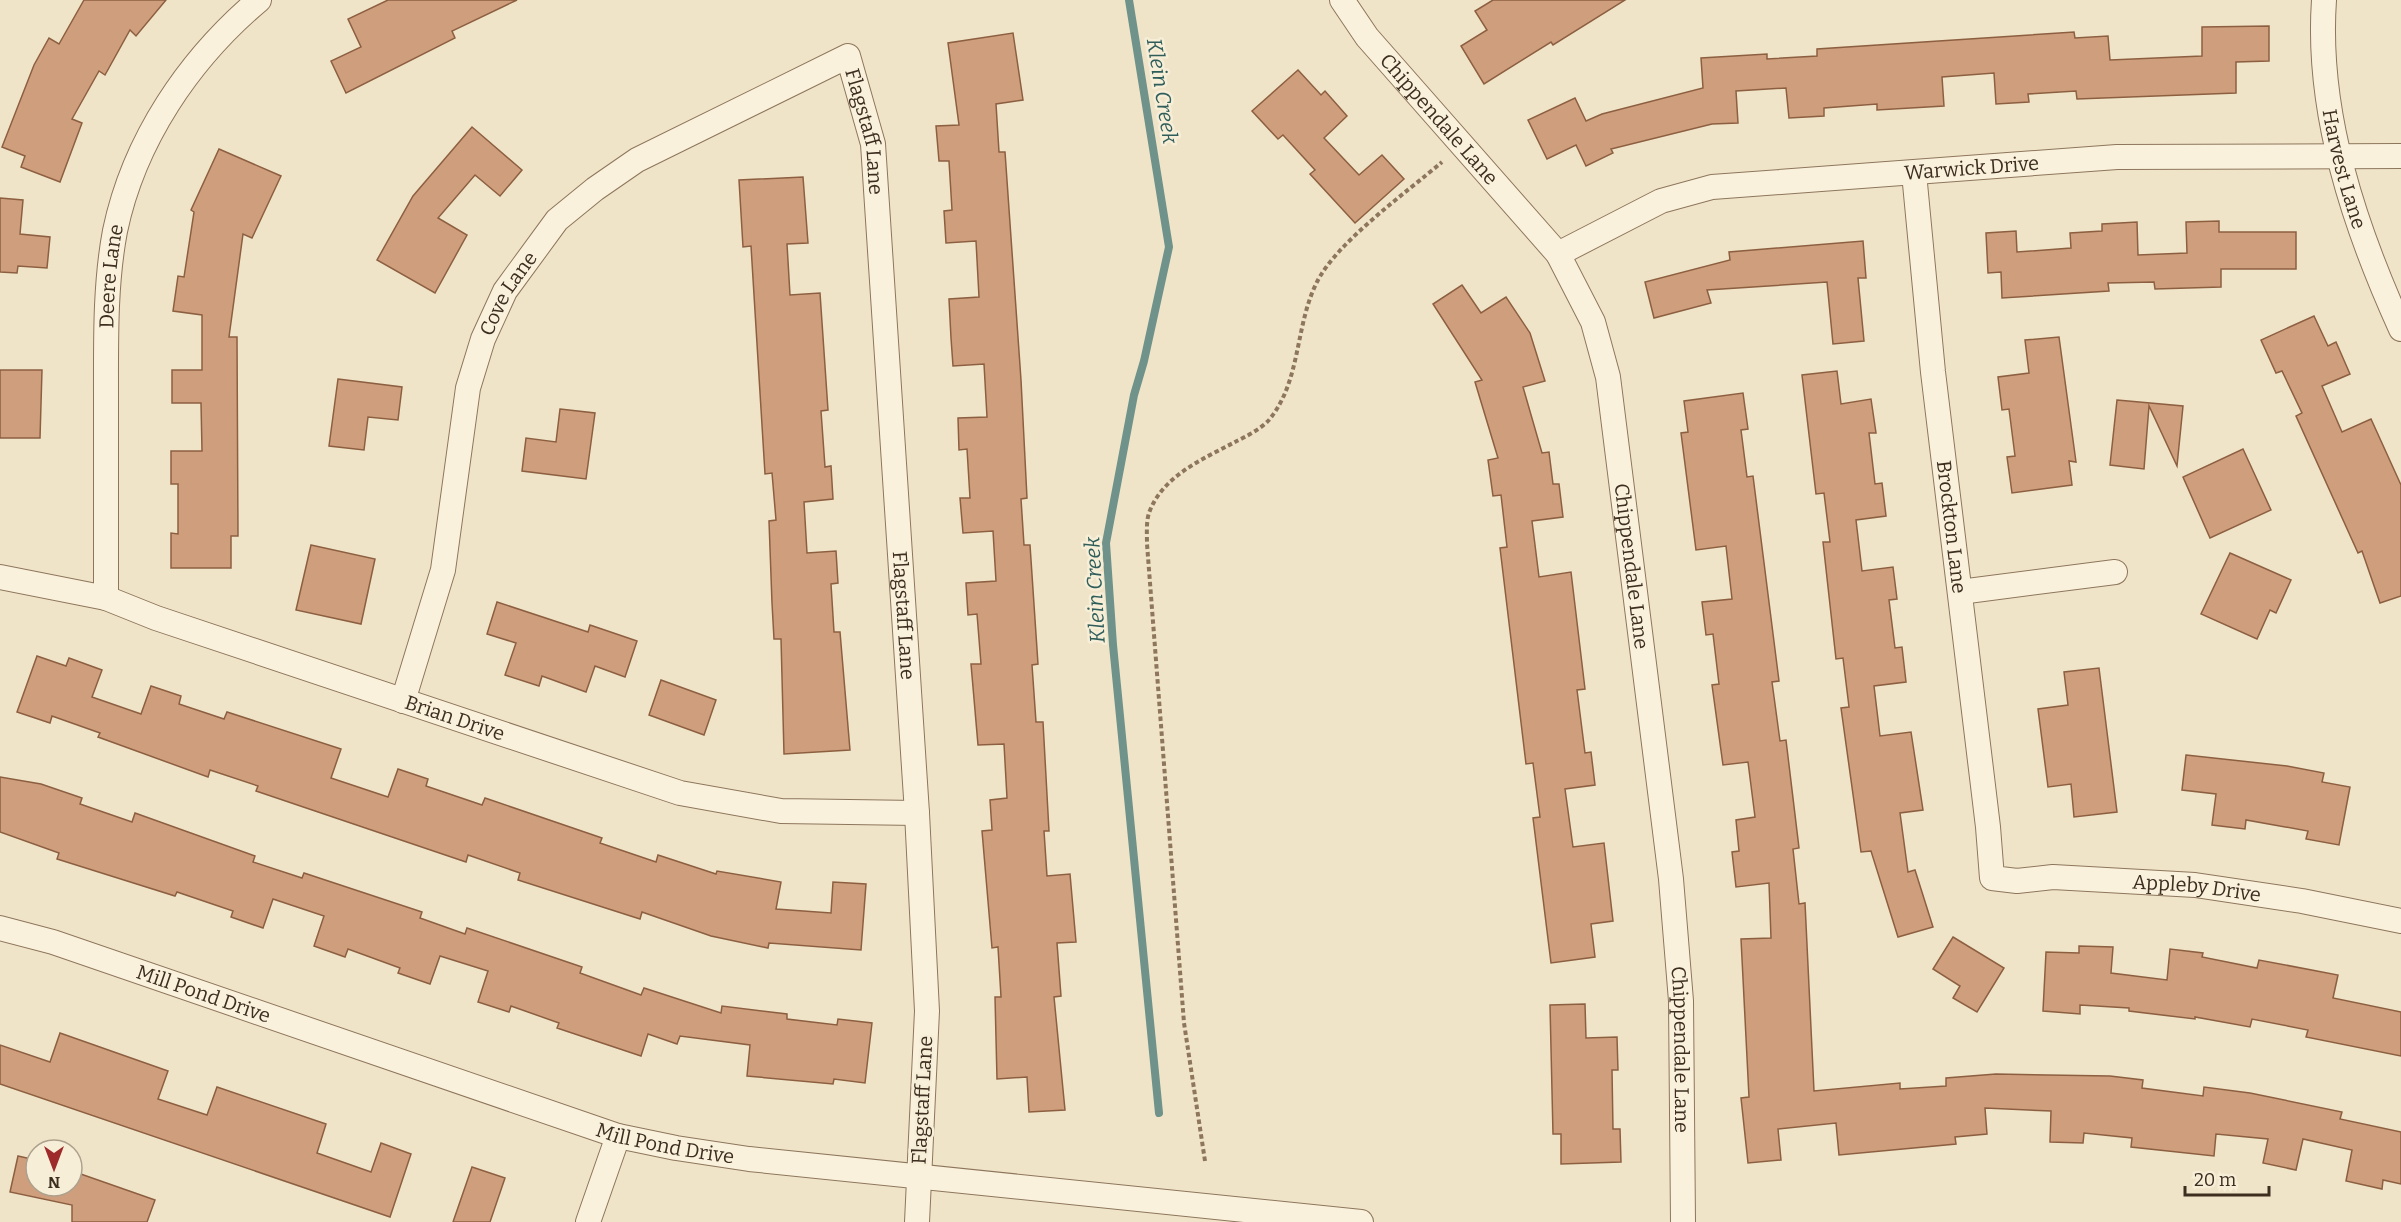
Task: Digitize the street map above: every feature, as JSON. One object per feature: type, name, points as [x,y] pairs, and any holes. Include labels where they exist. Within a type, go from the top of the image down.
[{"type":"street","name":"Deere Lane","points":[[106,598],[106,314],[115,231],[143,149],[181,81],[230,24],[259,0]]},
{"type":"street","name":"Harvest Lane","points":[[2324,0],[2324,60],[2338,156],[2372,266],[2401,329]]},
{"type":"street","name":"Chippendale Lane","points":[[1352,4],[1366,37],[1558,254],[1593,322],[1608,377],[1671,879],[1681,1001],[1683,1222]]},
{"type":"street","name":"Cove Lane","points":[[403,701],[443,570],[468,388],[483,339],[506,291],[557,220],[595,189],[637,160],[848,56]]},
{"type":"street","name":"Flagstaff Lane","points":[[848,56],[873,144],[917,813],[927,1011],[917,1222]]},
{"type":"street","name":"Warwick Drive","points":[[1558,254],[1661,201],[1712,187],[2117,157],[2401,156]]},
{"type":"street","name":"Brockton Lane","points":[[1914,173],[1933,372],[1989,827],[1992,878]]},
{"type":"street","points":[[1960,592],[2115,572]]},
{"type":"street","name":"Brian Drive","points":[[0,577],[106,598],[156,618],[680,793],[781,811],[917,813]]},
{"type":"street","name":"Appleby Drive","points":[[1992,878],[2018,881],[2053,877],[2195,885],[2302,901],[2401,921]]},
{"type":"street","name":"Mill Pond Drive","points":[[0,928],[53,942],[618,1136],[675,1148],[749,1159],[1361,1222]]},
{"type":"street","points":[[588,1222],[618,1136]]},
{"type":"path","points":[[1204,1161],[1184,1023],[1147,544],[1148,513],[1162,490],[1188,467],[1243,438],[1268,421],[1286,392],[1300,345],[1304,314],[1316,283],[1331,257],[1461,146]]},
{"type":"building","points":[[84,0],[166,0],[136,36],[130,30],[105,75],[99,71],[72,119],[82,123],[60,182],[21,167],[25,156],[2,147],[34,65],[49,38],[59,44]]},
{"type":"building","points":[[388,0],[517,0],[452,31],[455,38],[346,93],[331,61],[361,47],[348,19]]},
{"type":"building","points":[[1493,0],[1625,0],[1553,45],[1551,42],[1484,84],[1461,46],[1487,30],[1475,11]]},
{"type":"building","points":[[2269,26],[2269,61],[2236,62],[2236,93],[2077,99],[2076,91],[2028,94],[2029,102],[1996,104],[1994,73],[1942,77],[1944,106],[1877,110],[1877,104],[1824,108],[1824,116],[1789,118],[1786,88],[1736,91],[1738,123],[1712,124],[1611,149],[1613,153],[1586,166],[1576,145],[1547,159],[1528,120],[1575,98],[1586,121],[1602,114],[1703,88],[1701,58],[1767,54],[1767,59],[1817,56],[1817,49],[2074,32],[2075,38],[2108,36],[2110,60],[2202,56],[2202,27]]},
{"type":"building","points":[[1013,33],[1023,100],[996,104],[999,152],[1005,152],[1021,380],[1027,498],[1021,499],[1024,545],[1030,545],[1038,664],[1032,665],[1036,722],[1043,722],[1049,831],[1044,831],[1047,876],[1070,874],[1076,942],[1057,943],[1061,996],[1054,997],[1065,1110],[1029,1112],[1027,1077],[997,1079],[995,997],[1001,997],[998,947],[992,948],[982,831],[992,830],[990,800],[1007,798],[1004,744],[978,745],[971,664],[981,664],[977,614],[968,615],[966,583],[996,581],[993,531],[963,533],[960,498],[970,498],[967,449],[959,450],[958,418],[987,417],[984,364],[953,366],[949,299],[979,297],[976,241],[946,243],[944,211],[952,210],[949,161],[939,161],[936,126],[959,125],[948,43]]},
{"type":"building","points":[[1298,70],[1321,95],[1325,91],[1347,116],[1324,138],[1359,175],[1382,155],[1404,179],[1355,223],[1310,174],[1315,170],[1283,135],[1278,139],[1252,111]]},
{"type":"building","points":[[472,127],[522,170],[500,196],[475,175],[438,218],[467,235],[435,293],[377,260],[413,196]]},
{"type":"building","points":[[219,149],[281,176],[252,238],[243,234],[229,337],[237,337],[238,536],[231,536],[231,568],[171,568],[171,533],[178,534],[178,484],[171,484],[171,451],[202,451],[201,403],[172,403],[172,370],[202,370],[202,315],[173,311],[178,276],[184,277],[194,212],[191,210]]},
{"type":"building","points":[[803,177],[808,243],[787,244],[790,295],[820,293],[828,410],[821,411],[825,467],[831,466],[833,499],[804,502],[807,553],[836,551],[838,583],[831,584],[834,632],[840,632],[850,750],[784,754],[781,639],[774,639],[769,521],[776,520],[772,473],[765,474],[751,246],[743,247],[739,180]]},
{"type":"building","points":[[0,198],[23,200],[20,234],[50,237],[47,268],[18,266],[17,273],[0,272]]},
{"type":"building","points":[[2219,221],[2219,232],[2296,232],[2296,269],[2221,269],[2221,287],[2155,289],[2154,282],[2108,283],[2109,291],[2002,298],[2001,272],[1988,273],[1986,233],[2016,231],[2017,252],[2071,248],[2070,233],[2102,231],[2102,224],[2137,222],[2138,255],[2187,253],[2186,222]]},
{"type":"building","points":[[1863,241],[1866,278],[1858,278],[1864,341],[1833,344],[1827,282],[1707,290],[1711,303],[1654,318],[1645,282],[1730,260],[1729,252]]},
{"type":"building","points":[[1462,285],[1481,313],[1506,297],[1530,333],[1545,381],[1523,387],[1542,453],[1549,452],[1553,484],[1559,484],[1563,517],[1532,521],[1539,577],[1571,572],[1585,689],[1577,690],[1585,753],[1591,752],[1595,785],[1565,789],[1573,847],[1604,843],[1613,921],[1591,924],[1595,957],[1551,963],[1533,818],[1540,817],[1533,763],[1526,764],[1500,548],[1507,547],[1501,495],[1493,496],[1488,460],[1498,458],[1475,382],[1482,380],[1433,304]]},
{"type":"building","points":[[2314,316],[2328,346],[2336,342],[2350,374],[2322,386],[2342,432],[2371,419],[2401,485],[2401,596],[2380,603],[2362,551],[2358,553],[2296,416],[2302,413],[2282,371],[2276,373],[2261,340]]},
{"type":"building","points":[[2059,337],[2076,462],[2069,461],[2072,485],[2012,493],[2007,457],[2015,456],[2009,409],[2002,410],[1998,377],[2029,373],[2025,340]]},
{"type":"building","points":[[0,370],[42,370],[40,438],[0,438]]},
{"type":"building","points":[[1837,371],[1841,404],[1871,399],[1876,433],[1869,433],[1875,484],[1882,483],[1886,516],[1856,520],[1862,571],[1893,567],[1897,599],[1889,600],[1895,648],[1902,647],[1906,682],[1874,686],[1880,736],[1911,732],[1923,810],[1900,813],[1908,872],[1915,870],[1933,927],[1898,937],[1871,851],[1861,852],[1841,708],[1849,707],[1843,658],[1836,659],[1823,542],[1830,542],[1824,493],[1816,494],[1802,375]]},
{"type":"building","points":[[338,379],[402,387],[398,420],[368,417],[364,450],[329,446]]},
{"type":"building","points":[[1743,393],[1748,429],[1741,430],[1747,477],[1753,476],[1779,681],[1772,682],[1780,741],[1786,740],[1799,848],[1793,849],[1799,904],[1805,903],[1814,1091],[1900,1083],[1900,1089],[1946,1086],[1946,1078],[1996,1074],[2110,1076],[2143,1080],[2142,1088],[2203,1096],[2204,1087],[2250,1093],[2342,1112],[2340,1119],[2401,1132],[2401,1184],[2383,1180],[2382,1189],[2346,1181],[2352,1150],[2303,1139],[2296,1170],[2263,1163],[2268,1139],[2216,1134],[2214,1156],[2131,1147],[2132,1138],[2084,1133],[2083,1143],[2050,1142],[2051,1111],[1985,1108],[1987,1134],[1955,1137],[1956,1144],[1839,1155],[1836,1123],[1778,1129],[1781,1160],[1748,1163],[1741,1098],[1749,1097],[1741,939],[1771,938],[1769,883],[1736,887],[1732,852],[1739,851],[1736,820],[1755,817],[1748,762],[1723,765],[1712,685],[1719,684],[1713,634],[1706,635],[1702,602],[1732,599],[1726,546],[1696,550],[1681,433],[1688,432],[1684,401]]},
{"type":"building","points":[[2117,400],[2183,406],[2177,466],[2149,406],[2144,469],[2110,465]]},
{"type":"building","points":[[560,409],[595,413],[586,479],[522,471],[526,438],[556,442]]},
{"type":"building","points":[[2243,449],[2271,510],[2210,538],[2183,477]]},
{"type":"building","points":[[311,545],[375,559],[361,624],[296,610]]},
{"type":"building","points":[[2230,553],[2291,580],[2276,613],[2270,610],[2257,639],[2201,614]]},
{"type":"building","points":[[497,602],[588,632],[590,625],[637,641],[625,677],[595,666],[586,692],[542,676],[539,686],[505,675],[516,643],[487,634]]},
{"type":"building","points":[[37,656],[66,666],[69,658],[102,670],[92,697],[141,714],[151,686],[181,696],[179,704],[224,719],[227,712],[341,749],[331,778],[388,797],[398,769],[428,779],[426,786],[482,805],[485,798],[602,838],[600,843],[656,862],[658,855],[716,874],[717,871],[781,882],[776,909],[831,913],[833,882],[866,884],[861,950],[769,943],[768,948],[711,936],[642,912],[640,919],[518,880],[520,873],[468,855],[466,862],[256,791],[258,786],[210,770],[208,777],[98,737],[100,733],[52,716],[50,723],[17,712]]},
{"type":"building","points":[[2099,668],[2117,812],[2074,817],[2071,784],[2048,787],[2038,709],[2068,705],[2064,672]]},
{"type":"building","points":[[661,680],[716,700],[704,735],[649,715]]},
{"type":"building","points":[[2186,755],[2287,766],[2324,773],[2322,782],[2350,787],[2339,845],[2306,839],[2308,831],[2246,820],[2245,829],[2212,825],[2216,794],[2182,790]]},
{"type":"building","points":[[0,777],[41,784],[82,798],[80,804],[132,822],[135,813],[255,856],[253,862],[302,878],[304,873],[422,912],[420,918],[465,934],[467,928],[582,967],[580,973],[641,995],[644,988],[721,1013],[722,1006],[787,1014],[787,1019],[837,1025],[838,1019],[872,1023],[865,1083],[834,1079],[833,1084],[747,1076],[750,1045],[680,1036],[677,1044],[648,1034],[641,1056],[557,1028],[559,1023],[511,1006],[509,1012],[478,1002],[488,971],[440,956],[430,984],[398,973],[400,968],[348,949],[345,957],[314,946],[324,916],[273,899],[263,928],[231,917],[233,911],[177,892],[175,896],[57,859],[59,853],[0,832]]},
{"type":"building","points":[[1953,937],[2004,968],[1977,1012],[1953,998],[1960,986],[1933,969]]},
{"type":"building","points":[[2079,946],[2113,947],[2111,973],[2167,980],[2170,949],[2203,953],[2202,957],[2257,968],[2259,960],[2338,975],[2333,998],[2401,1012],[2401,1056],[2306,1037],[2308,1030],[2252,1019],[2250,1027],[2195,1017],[2195,1019],[2129,1011],[2129,1008],[2080,1005],[2080,1014],[2043,1011],[2046,952],[2079,953]]},
{"type":"building","points":[[1585,1004],[1586,1038],[1617,1037],[1618,1070],[1612,1070],[1613,1129],[1620,1129],[1621,1162],[1561,1164],[1561,1134],[1553,1134],[1550,1005]]},
{"type":"building","points":[[60,1033],[168,1071],[158,1099],[207,1115],[217,1087],[326,1124],[317,1153],[371,1172],[381,1143],[411,1154],[390,1217],[0,1084],[0,1045],[50,1062]]},
{"type":"building","points":[[18,1156],[24,1157],[24,1195],[10,1192]]},
{"type":"building","points":[[472,1167],[505,1178],[490,1222],[453,1222]]},
{"type":"building","points":[[84,1175],[155,1200],[147,1222],[72,1222],[72,1205],[39,1198],[84,1198]]},
{"type":"waterway","name":"Klein Creek","points":[[1129,0],[1169,247],[1144,361],[1134,395],[1106,543],[1113,645],[1159,1113]]}]
